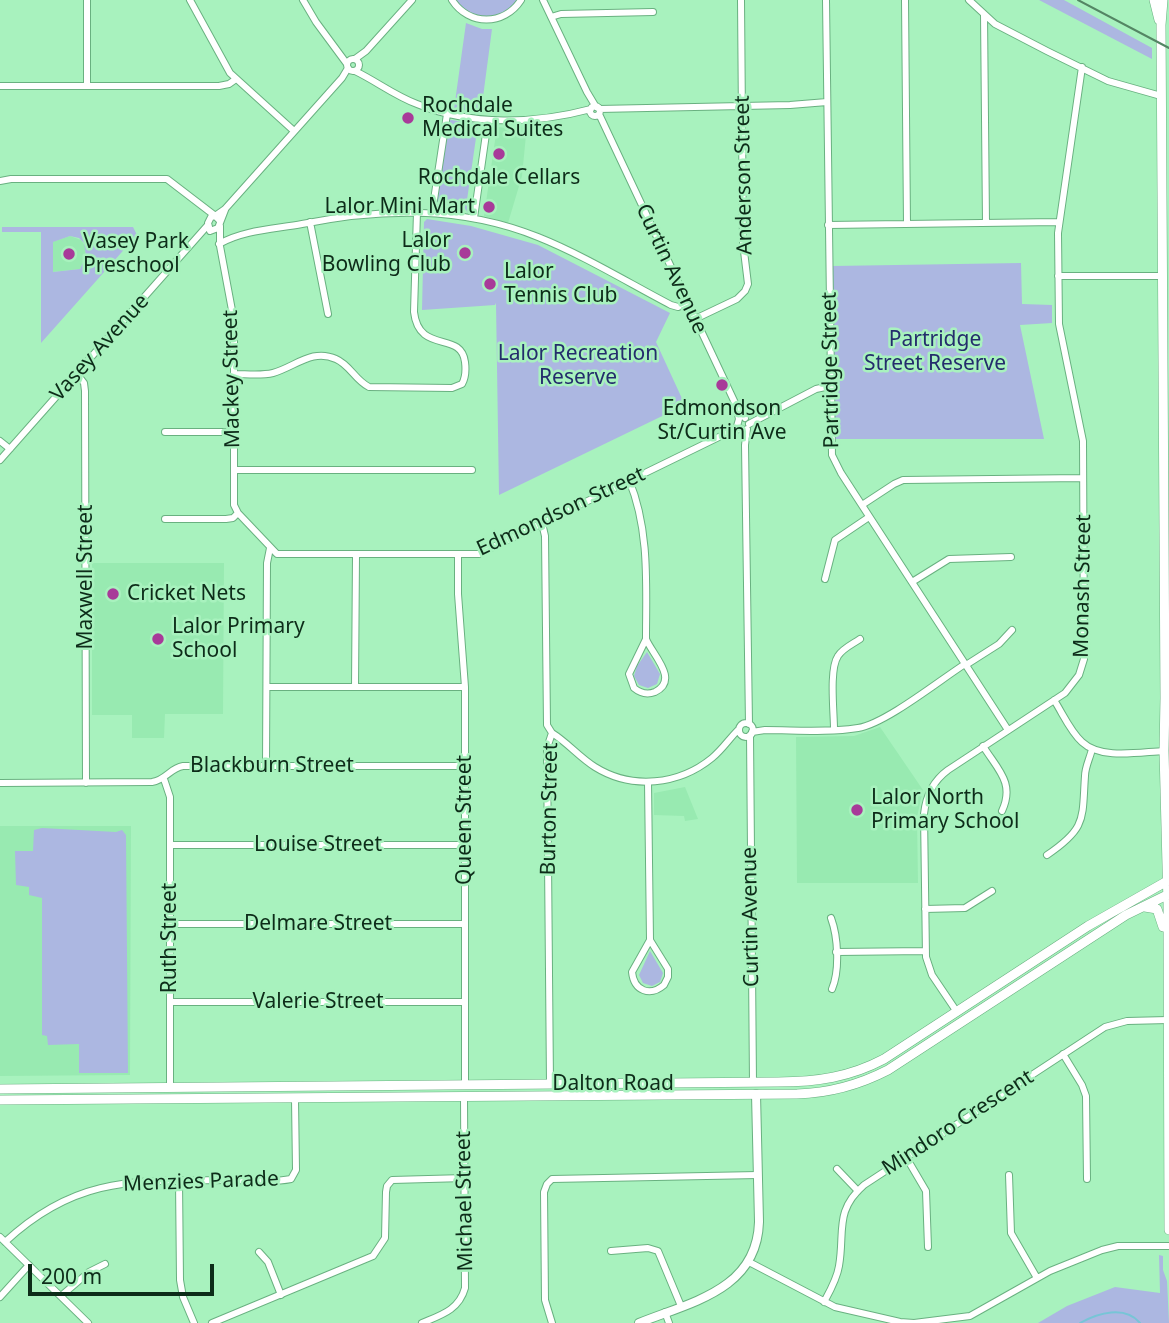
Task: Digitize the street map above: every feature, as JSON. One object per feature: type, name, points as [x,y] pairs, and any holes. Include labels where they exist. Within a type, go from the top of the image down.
[{"type":"main road","points":[[1154,0],[1161,25]]},
{"type":"main road","points":[[1163,0],[1161,96],[1163,276],[1166,288],[1165,698],[1169,1230]]},
{"type":"main road","points":[[1165,698],[1169,726]]},
{"type":"main road","name":"Dalton Road","points":[[0,1088],[814,1082],[855,1073],[884,1059],[1087,926],[1168,880]]},
{"type":"main road","name":"Dalton Road","points":[[0,1100],[822,1092],[859,1083],[888,1070],[1143,906],[1168,894]]},
{"type":"main road","points":[[1143,906],[1152,907],[1159,912],[1167,946]]},
{"type":"main road","name":"Monash Street","points":[[957,1012],[963,1022]]},
{"type":"main road","name":"Burton Street","points":[[550,1084],[550,1096]]},
{"type":"main road","name":"Ruth Street","points":[[170,1087],[170,1099]]},
{"type":"street","points":[[87,0],[87,86]]},
{"type":"street","points":[[190,0],[227,68],[294,131]]},
{"type":"street","points":[[303,0],[340,53],[368,77],[408,100],[446,114],[488,120],[656,107],[827,102]]},
{"type":"street","name":"Vasey Avenue","points":[[0,460],[412,0]]},
{"type":"street","points":[[452,0],[467,15],[487,20],[508,14],[521,0]]},
{"type":"street","name":"Curtin Avenue","points":[[543,0],[743,424],[746,445],[747,731],[753,1083]]},
{"type":"street","name":"Anderson Street","points":[[695,319],[737,299],[747,287],[743,243],[741,0]]},
{"type":"street","name":"Partridge Street","points":[[826,0],[832,454],[837,467],[1008,730]]},
{"type":"street","points":[[905,0],[907,224]]},
{"type":"street","points":[[969,0],[1001,27],[1115,83],[1161,96]]},
{"type":"street","points":[[551,17],[561,14],[653,12]]},
{"type":"street","points":[[984,14],[986,223]]},
{"type":"street","points":[[984,37],[990,30],[1001,27]]},
{"type":"street","name":"Monash Street","points":[[957,1012],[927,963],[924,814],[927,798],[942,774],[1054,700],[1074,683],[1084,659],[1082,430],[1059,324],[1058,276],[1058,222],[1082,67]]},
{"type":"street","points":[[0,86],[219,86],[236,79]]},
{"type":"street","points":[[432,213],[446,114]]},
{"type":"street","points":[[474,218],[488,120]]},
{"type":"street","points":[[0,179],[167,179],[203,209],[214,224],[229,234],[241,236]]},
{"type":"street","points":[[234,374],[270,373],[304,359],[323,356],[343,362],[369,387],[460,386],[466,376],[465,359],[461,350],[453,344],[429,338],[416,322],[417,212]]},
{"type":"street","points":[[219,244],[241,236],[366,213],[417,212],[474,218],[537,237],[678,307],[687,303]]},
{"type":"street","points":[[310,222],[328,314]]},
{"type":"street","points":[[828,225],[1058,222]]},
{"type":"street","name":"Mackey Street","points":[[214,224],[234,321],[234,502],[238,513]]},
{"type":"street","points":[[1058,276],[1163,276]]},
{"type":"street","name":"Maxwell Street","points":[[77,374],[84,383],[86,398],[86,783]]},
{"type":"street","name":"Edmondson Street","points":[[270,548],[280,554],[458,555],[483,552],[816,389],[830,386]]},
{"type":"street","points":[[164,432],[234,432]]},
{"type":"street","points":[[0,441],[10,449]]},
{"type":"street","points":[[234,470],[472,470]]},
{"type":"street","points":[[862,505],[903,480],[1083,478]]},
{"type":"street","points":[[629,480],[645,551],[646,639],[666,675],[657,691],[647,693],[634,688],[629,674],[646,639]]},
{"type":"street","points":[[166,519],[226,519],[233,518],[238,513],[270,548],[267,563],[267,766]]},
{"type":"street","points":[[825,579],[835,541],[869,517]]},
{"type":"street","name":"Burton Street","points":[[542,523],[545,536],[547,725],[552,733],[547,748],[550,1084]]},
{"type":"street","points":[[355,687],[356,555]]},
{"type":"street","name":"Queen Street","points":[[458,555],[458,594],[466,687],[465,1085]]},
{"type":"street","points":[[912,582],[949,559],[1011,557]]},
{"type":"street","points":[[552,733],[602,771],[625,779],[648,782],[666,780],[688,773],[712,758],[729,741],[747,731],[859,728],[875,722],[999,644],[1012,630]]},
{"type":"street","points":[[834,729],[836,659],[842,651],[860,639]]},
{"type":"street","points":[[267,687],[466,687]]},
{"type":"street","points":[[1054,700],[1077,737],[1092,749],[1109,752],[1166,751]]},
{"type":"street","points":[[984,746],[1008,786],[1002,811]]},
{"type":"street","points":[[1047,855],[1067,840],[1080,823],[1085,805],[1086,771],[1092,749]]},
{"type":"street","name":"Blackburn Street","points":[[0,783],[152,782],[164,779],[180,766],[465,766]]},
{"type":"street","name":"Ruth Street","points":[[164,779],[170,797],[170,1087]]},
{"type":"street","points":[[648,782],[650,940],[665,963],[668,973],[667,981],[661,988],[650,992],[635,985],[632,972],[650,940]]},
{"type":"street","name":"Louise Street","points":[[170,845],[465,845]]},
{"type":"street","points":[[925,909],[965,908],[992,891]]},
{"type":"street","points":[[831,918],[836,974],[832,989]]},
{"type":"street","name":"Delmare Street","points":[[170,924],[466,924]]},
{"type":"street","points":[[835,952],[926,951]]},
{"type":"street","name":"Valerie Street","points":[[170,1002],[466,1002]]},
{"type":"street","name":"Mindoro Crescent","points":[[824,1302],[839,1270],[844,1212],[858,1191],[1097,1032],[1114,1024],[1136,1020],[1169,1020]]},
{"type":"street","points":[[1063,1055],[1086,1096],[1087,1179]]},
{"type":"street","points":[[639,1323],[727,1285],[749,1262],[758,1233],[756,1094]]},
{"type":"street","name":"Michael Street","points":[[422,1323],[448,1312],[458,1304],[464,1293],[464,1097]]},
{"type":"street","name":"Menzies Parade","points":[[2,1240],[40,1213],[79,1193],[127,1182],[291,1179],[296,1170],[295,1099]]},
{"type":"street","points":[[906,1157],[926,1191],[928,1247]]},
{"type":"street","points":[[837,1169],[858,1191]]},
{"type":"street","points":[[552,1323],[545,1300],[544,1192],[552,1179],[758,1175]]},
{"type":"street","points":[[1009,1175],[1009,1221],[1012,1234],[1037,1278]]},
{"type":"street","points":[[212,1323],[368,1260],[385,1238],[386,1192],[389,1182],[396,1179],[465,1178]]},
{"type":"street","points":[[179,1181],[180,1280],[183,1297],[194,1323]]},
{"type":"street","points":[[2,1240],[88,1323]]},
{"type":"street","points":[[749,1262],[843,1310],[900,1322],[949,1320],[977,1313],[1056,1268],[1111,1247],[1169,1246]]},
{"type":"street","points":[[611,1251],[648,1248],[658,1251],[681,1306]]},
{"type":"street","points":[[259,1252],[268,1262],[281,1295]]},
{"type":"street","points":[[61,1296],[89,1272],[104,1264]]},
{"type":"street","points":[[0,1297],[29,1265]]},
{"type":"street","points":[[665,1312],[669,1323]]},
{"type":"shaded area","points":[[527,125],[522,176],[508,223],[484,216],[497,127]]},
{"type":"shaded area","name":"Vasey Park Preschool","points":[[70,236],[81,240],[85,246],[86,256],[80,269],[52,272],[52,242]]},
{"type":"shaded area","name":"Lalor Primary School","points":[[92,563],[224,563],[223,714],[165,714],[164,738],[132,738],[132,715],[92,715]]},
{"type":"shaded area","name":"Lalor North Primary School","points":[[880,727],[923,790],[917,817],[918,883],[797,883],[796,737],[854,736]]},
{"type":"shaded area","points":[[685,787],[698,819],[685,821],[684,816],[654,815],[654,793]]},
{"type":"shaded area","points":[[0,826],[131,826],[130,1075],[0,1076]]},
{"type":"green space","points":[[455,0],[517,0],[502,13],[486,16],[469,12]]},
{"type":"green space","points":[[1039,0],[1064,0],[1152,48],[1152,59]]},
{"type":"green space","points":[[466,23],[482,29],[492,29],[481,112],[454,109]]},
{"type":"green space","points":[[451,120],[478,124],[467,200],[471,208],[468,213],[464,207],[447,205],[445,211],[440,209],[436,200],[448,122]]},
{"type":"green space","name":"Lalor Recreation Reserve","points":[[427,219],[471,226],[538,245],[670,313],[656,342],[685,405],[499,495],[496,303],[422,310],[424,222]]},
{"type":"green space","points":[[2,227],[133,227],[137,235],[41,343],[41,232],[2,232]],"holes":[[[70,236],[79,238],[84,243],[86,256],[80,269],[53,272],[53,242]]]},
{"type":"green space","name":"Partridge Street Reserve","points":[[1021,263],[1022,304],[1052,305],[1052,323],[1020,325],[1044,439],[834,439],[833,266]]},
{"type":"green space","points":[[647,652],[660,674],[657,684],[648,688],[639,685],[634,676],[637,666]]},
{"type":"green space","points":[[42,828],[116,832],[122,830],[126,835],[128,1073],[79,1073],[79,1044],[48,1045],[47,1036],[42,1035],[42,898],[29,895],[29,887],[16,885],[15,851],[33,851],[34,830]]},
{"type":"green space","points":[[650,951],[663,973],[660,982],[652,986],[643,983],[639,975]]},
{"type":"green space","points":[[1159,1255],[1163,1256],[1163,1270],[1167,1281],[1169,1323],[1038,1323],[1067,1306],[1115,1287],[1160,1293]]},
{"type":"waterway","points":[[1080,1323],[1111,1312],[1127,1314],[1140,1323]]},
{"type":"railway","points":[[1078,0],[1169,48]]},
{"type":"place","name":"Rochdale Medical Suites","points":[[408,118]]},
{"type":"place","name":"Rochdale Cellars","points":[[499,154]]},
{"type":"place","name":"Lalor Mini Mart","points":[[489,207]]},
{"type":"place","name":"Lalor Bowling Club","points":[[465,253]]},
{"type":"place","name":"Vasey Park Preschool","points":[[69,254]]},
{"type":"place","name":"Lalor Tennis Club","points":[[490,284]]},
{"type":"place","name":"Edmondson St/Curtin Ave","points":[[722,385]]},
{"type":"place","name":"Cricket Nets","points":[[113,594]]},
{"type":"place","name":"Lalor Primary School","points":[[158,639]]},
{"type":"place","name":"Lalor North Primary School","points":[[857,810]]}]
